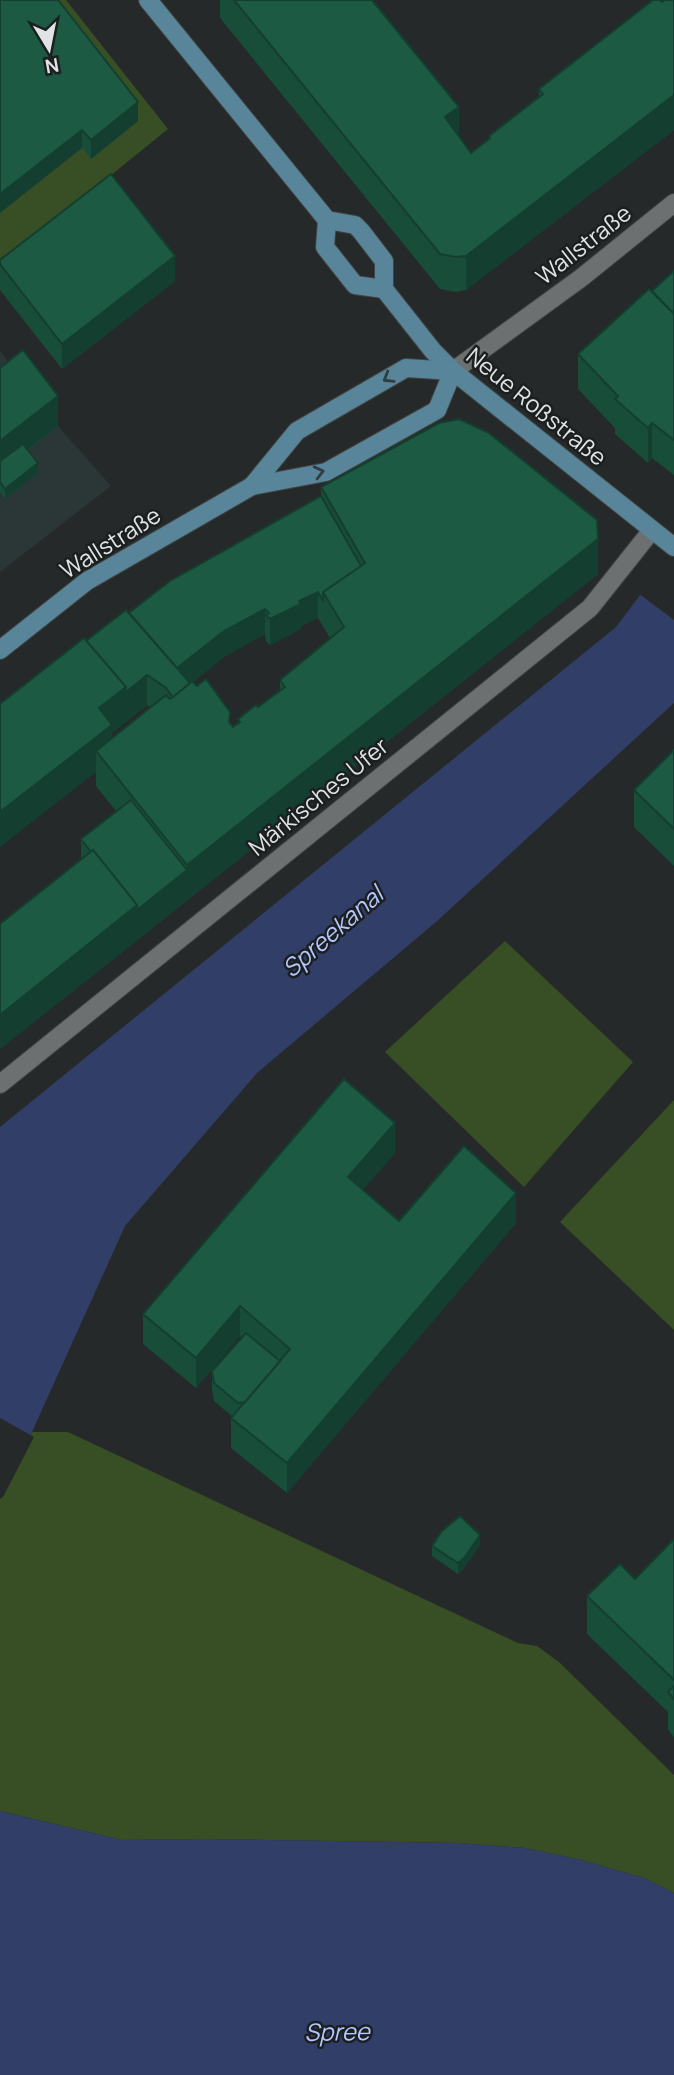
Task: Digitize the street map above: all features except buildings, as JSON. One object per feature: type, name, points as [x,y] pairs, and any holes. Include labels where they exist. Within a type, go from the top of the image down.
[{"type":"street","points":[[148,0],[327,220],[355,225],[360,231],[384,261],[384,289],[355,285],[325,247],[327,220]]},
{"type":"street","name":"Wallstraße","points":[[0,650],[87,581],[252,486],[326,472],[438,410],[453,370],[581,278],[674,203]]},
{"type":"street","name":"Neue Roßstraße","points":[[384,289],[433,351],[453,370],[674,547]]},
{"type":"street","name":"Wallstraße","points":[[252,486],[297,432],[406,368],[453,370]]},
{"type":"street","name":"Märkisches Ufer","points":[[0,1084],[590,608],[652,530]]},
{"type":"shaded area","points":[[0,351],[58,426],[111,486],[0,572]]},
{"type":"green space","points":[[0,0],[66,0],[168,129],[0,265]]},
{"type":"green space","points":[[505,941],[633,1062],[524,1187],[385,1052]]},
{"type":"green space","points":[[674,1100],[674,1330],[560,1222]]},
{"type":"green space","points":[[32,1432],[68,1432],[518,1643],[537,1646],[559,1662],[674,1775],[674,1893],[644,1878],[525,1848],[458,1843],[122,1840],[0,1811],[0,1495]]},
{"type":"water","name":"Spreekanal","points":[[674,555],[674,703],[436,922],[257,1073],[125,1226],[32,1432],[0,1495],[0,1127],[616,627],[655,575]]},
{"type":"water","name":"Spree","points":[[0,1811],[122,1840],[458,1843],[525,1848],[644,1878],[674,1893],[674,2075],[0,2075]]},
{"type":"pier","points":[[674,551],[674,620],[638,593]]},
{"type":"pier","points":[[0,1418],[34,1437],[0,1499]]}]
